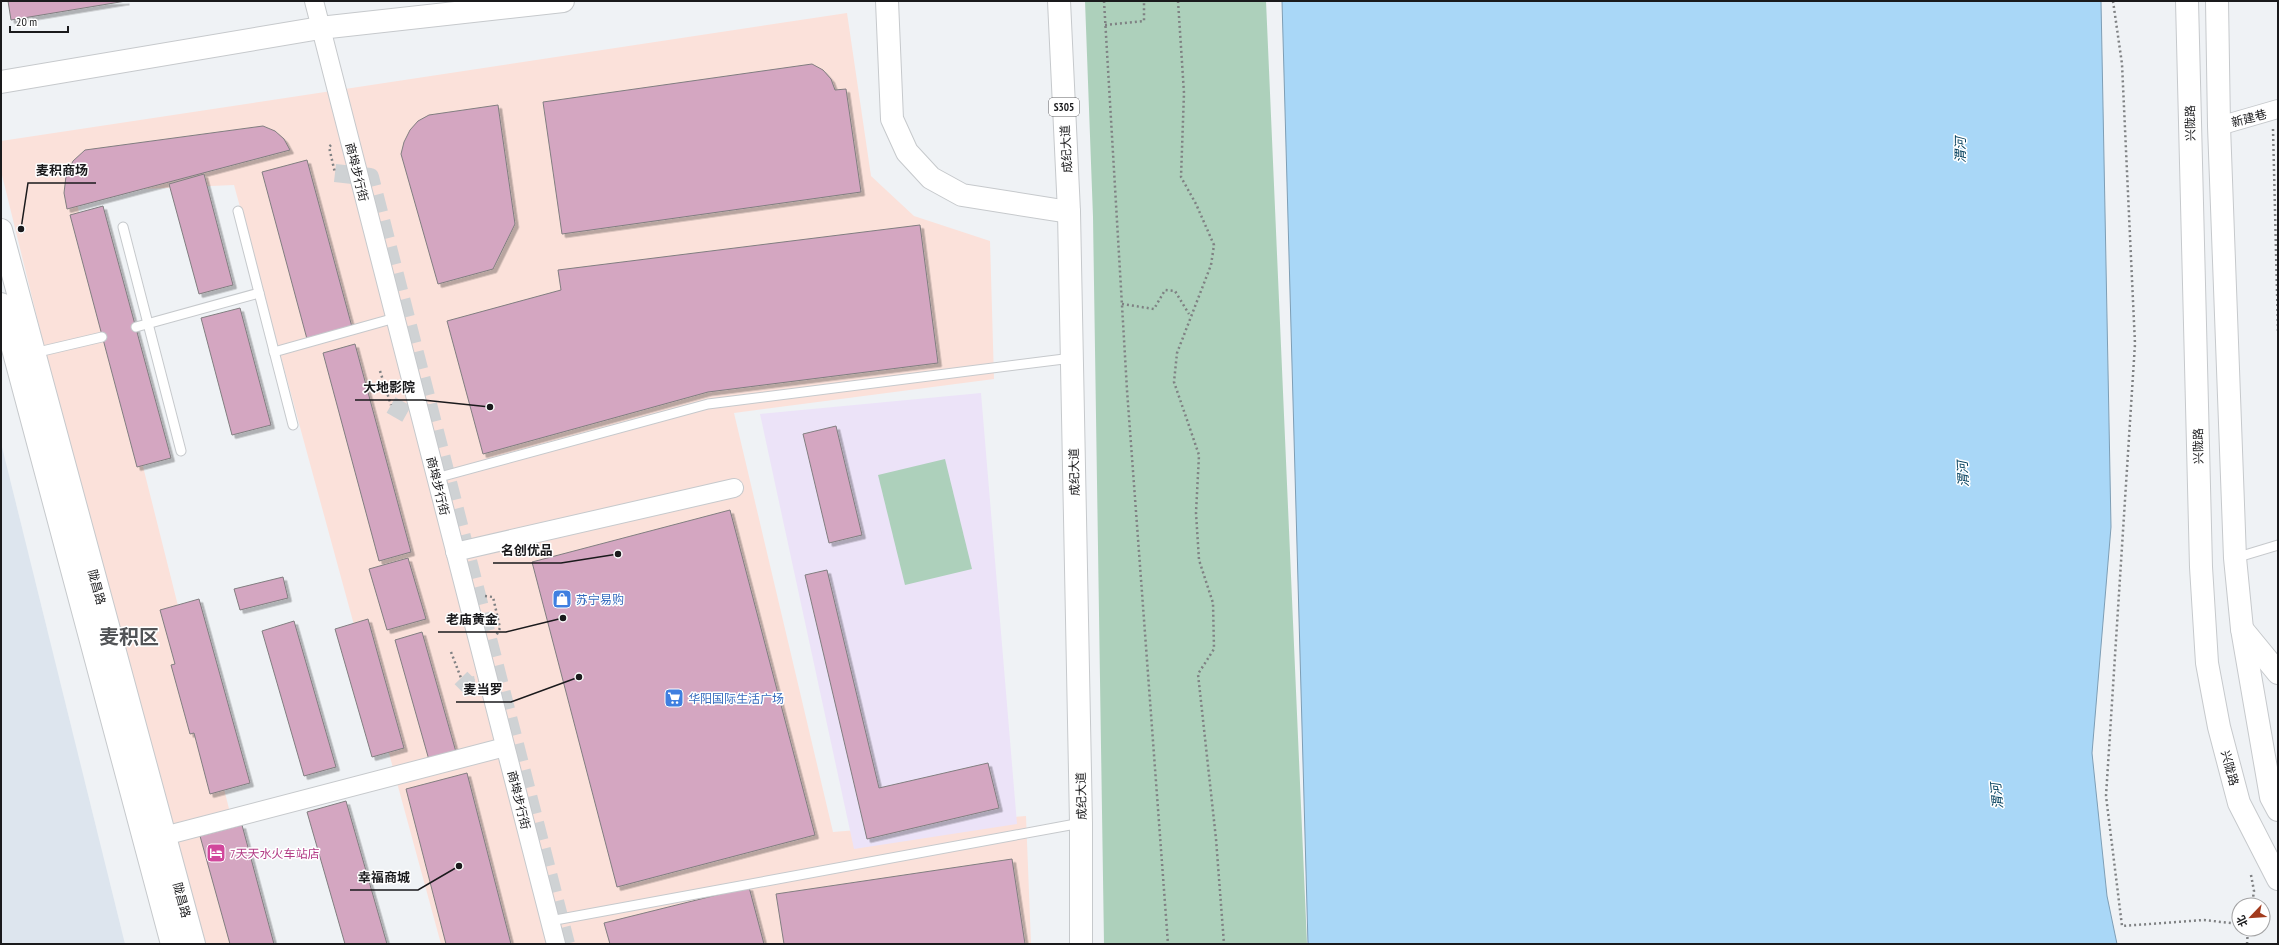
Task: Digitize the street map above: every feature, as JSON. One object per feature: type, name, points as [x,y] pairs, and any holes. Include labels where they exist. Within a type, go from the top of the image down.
[{"type":"main road","points":[[1,82],[320,28],[563,1]]},
{"type":"main road","points":[[887,1],[892,119],[907,152],[931,178],[962,195],[1069,212]]},
{"type":"main road","name":"成纪大道","points":[[1059,1],[1069,212],[1081,823],[1081,944]]},
{"type":"main road","name":"兴陇路","points":[[2187,1],[2201,567],[2207,663],[2219,727],[2239,803],[2278,879]]},
{"type":"main road","points":[[2217,1],[2219,126],[2235,558],[2242,629],[2271,797],[2278,810]]},
{"type":"main road","name":"陇昌路","points":[[1,230],[194,944]]},
{"type":"main road","name":"陇昌路","points":[[1,304],[172,944]]},
{"type":"main road","points":[[2242,629],[2278,673]]},
{"type":"street","name":"商埠步行街","points":[[314,1],[556,944]]},
{"type":"street","name":"新建巷","points":[[2219,126],[2275,110]]},
{"type":"street","points":[[455,552],[734,488]]},
{"type":"street","points":[[164,836],[505,747]]},
{"type":"lane","points":[[238,211],[293,425]]},
{"type":"lane","points":[[123,227],[181,451]]},
{"type":"lane","points":[[136,328],[259,293]]},
{"type":"lane","points":[[274,352],[395,318]]},
{"type":"lane","points":[[34,353],[102,337]]},
{"type":"lane","points":[[436,478],[708,404],[1072,358]]},
{"type":"lane","points":[[2235,558],[2278,545]]},
{"type":"lane","points":[[550,921],[1081,823]]},
{"type":"path","points":[[1104,1],[1122,304],[1168,944]]},
{"type":"path","points":[[1105,24],[1144,21],[1144,1]]},
{"type":"path","points":[[1178,1],[1184,93],[1181,177],[1196,204],[1214,245],[1211,265],[1190,315],[1177,353],[1174,382],[1199,455],[1196,513],[1199,560],[1213,603],[1214,649],[1198,674],[1216,840],[1224,944]]},
{"type":"path","points":[[2113,1],[2122,64],[2135,344],[2106,796],[2122,926],[2204,920],[2231,923]]},
{"type":"path","points":[[2275,110],[2278,332]]},
{"type":"path","points":[[1122,304],[1154,309],[1165,290],[1175,291],[1190,315]]},
{"type":"path","points":[[380,371],[391,405]]},
{"type":"path","points":[[451,652],[461,678]]},
{"type":"shaded area","points":[[847,13],[871,176],[914,216],[990,241],[994,379],[734,413],[833,832],[1026,816],[1031,944],[441,944],[234,185],[74,192],[263,944],[191,944],[1,171],[1,141]]},
{"type":"shaded area","points":[[981,393],[1017,824],[854,849],[760,414]]},
{"type":"shaded area","points":[[1,443],[125,944],[1,944]]},
{"type":"green space","points":[[1085,1],[1266,1],[1307,944],[1104,944],[1093,217]]},
{"type":"green space","points":[[945,459],[972,569],[905,585],[878,475]]},
{"type":"water","name":"渭河","points":[[1282,1],[2101,1],[2111,527],[2092,753],[2107,896],[2117,944],[1308,944]]},
{"type":"building","points":[[8,1],[126,1],[11,20]]},
{"type":"building","points":[[812,64],[823,70],[831,79],[835,90],[846,89],[861,192],[562,234],[543,102]]},
{"type":"building","points":[[498,105],[515,224],[493,269],[438,284],[401,154],[404,142],[410,130],[418,121],[429,115]]},
{"type":"building","points":[[263,126],[275,131],[284,139],[290,150],[67,209],[64,193],[66,176],[73,161],[85,150]]},
{"type":"building","points":[[307,160],[352,327],[307,339],[262,172]]},
{"type":"building","points":[[204,174],[233,285],[199,294],[169,184]]},
{"type":"building","points":[[103,206],[171,458],[137,467],[70,215]]},
{"type":"building","points":[[920,225],[938,363],[708,392],[483,454],[447,321],[561,290],[558,270]]},
{"type":"building","points":[[240,308],[271,425],[232,435],[201,318]]},
{"type":"building","points":[[355,344],[411,552],[379,561],[323,353]]},
{"type":"building","points":[[836,426],[862,535],[829,543],[803,434]]},
{"type":"building","name":"华阳国际生活广场","points":[[730,510],[815,835],[617,887],[532,562]]},
{"type":"building","points":[[408,558],[426,619],[387,630],[369,569]]},
{"type":"building","points":[[827,570],[879,788],[988,763],[999,808],[867,839],[805,575]]},
{"type":"building","points":[[283,577],[288,598],[240,610],[234,589]]},
{"type":"building","points":[[199,599],[250,783],[210,794],[194,733],[190,734],[171,665],[175,664],[160,610]]},
{"type":"building","points":[[368,619],[404,748],[372,757],[335,629]]},
{"type":"building","points":[[294,621],[336,767],[304,776],[262,631]]},
{"type":"building","points":[[422,632],[456,752],[429,760],[395,640]]},
{"type":"building","points":[[467,773],[511,944],[446,944],[406,789]]},
{"type":"building","points":[[346,801],[387,944],[345,944],[307,812]]},
{"type":"building","points":[[242,825],[274,944],[230,944],[200,836]]},
{"type":"building","points":[[1012,859],[1025,944],[784,944],[776,894]]},
{"type":"building","points":[[749,887],[764,944],[610,944],[604,923]]},
{"type":"tunnel","points":[[335,173],[370,177],[566,944]]},
{"type":"tunnel","points":[[391,405],[407,414],[431,413]]},
{"type":"tunnel","points":[[461,678],[469,686],[499,681]]},
{"type":"place","name":"麦积商场","points":[[21,229]]},
{"type":"place","name":"大地影院","points":[[490,407]]},
{"type":"place","name":"名创优品","points":[[618,554]]},
{"type":"place","name":"苏宁易购","points":[[562,599]]},
{"type":"place","name":"老庙黄金","points":[[563,618]]},
{"type":"place","name":"麦当罗","points":[[579,677]]},
{"type":"place","name":"华阳国际生活广场","points":[[674,698]]},
{"type":"place","name":"7天天水火车站店","points":[[216,853]]},
{"type":"place","name":"幸福商城","points":[[459,866]]},
{"type":"district","name":"麦积区","points":[[129,637]]}]
